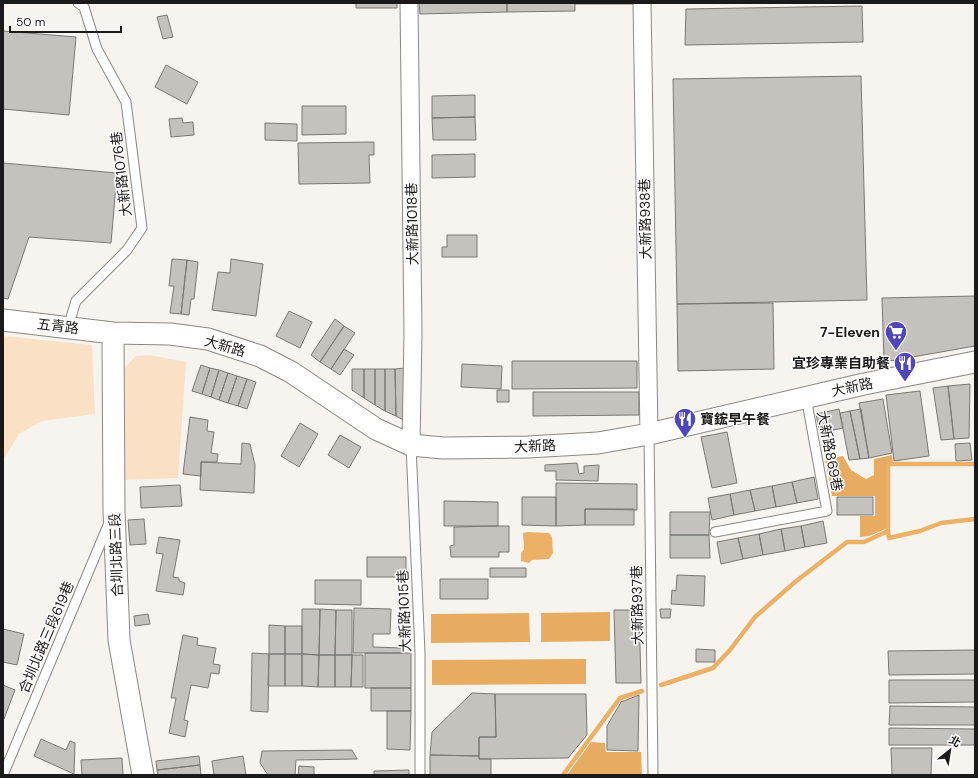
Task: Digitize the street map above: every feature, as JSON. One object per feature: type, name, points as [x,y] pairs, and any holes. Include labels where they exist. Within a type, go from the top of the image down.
[{"type":"street","name":"大新路1018巷","points":[[409,3],[413,333],[411,445]]},
{"type":"street","name":"大新路938巷","points":[[642,3],[649,434]]},
{"type":"street","name":"五青路","points":[[3,320],[113,333]]},
{"type":"street","name":"大新路","points":[[113,333],[170,334],[208,339],[260,356],[291,372],[376,429],[411,445],[443,448],[528,447],[598,443],[649,434],[806,397],[975,362]]},
{"type":"street","name":"合圳北路三段","points":[[113,333],[114,511],[119,640],[143,775]]},
{"type":"lane","name":"大新路1076巷","points":[[68,327],[76,301],[127,250],[142,228],[126,102],[97,48],[84,7],[78,3]]},
{"type":"lane","name":"大新路869巷","points":[[715,532],[827,511],[806,397]]},
{"type":"lane","name":"大新路937巷","points":[[649,434],[653,775]]},
{"type":"lane","name":"大新路1015巷","points":[[411,445],[420,653],[420,775]]},
{"type":"lane","name":"合圳北路三段619巷","points":[[3,775],[114,511]]},
{"type":"shaded area","points":[[3,336],[92,345],[95,414],[42,421],[19,434],[3,460]]},
{"type":"shaded area","points":[[150,355],[186,362],[178,478],[123,480],[124,368],[136,356]]},
{"type":"shaded area","points":[[892,455],[893,463],[886,463],[886,529],[869,536],[860,537],[860,516],[875,516],[875,496],[832,496],[825,459],[843,456],[851,470],[866,479],[874,475],[874,459]]},
{"type":"shaded area","points":[[523,533],[549,533],[552,537],[553,553],[549,559],[532,560],[529,563],[521,561],[521,553],[524,549]]},
{"type":"shaded area","points":[[610,612],[610,641],[541,642],[541,613]]},
{"type":"shaded area","points":[[529,613],[530,642],[431,643],[431,614]]},
{"type":"shaded area","points":[[586,659],[586,684],[432,685],[432,660]]},
{"type":"shaded area","points":[[591,742],[605,743],[606,752],[641,752],[642,775],[567,775]]},
{"type":"building","points":[[356,3],[397,3],[397,8],[356,8]]},
{"type":"building","points":[[419,3],[507,3],[507,12],[420,14]]},
{"type":"building","points":[[507,3],[575,3],[575,11],[507,12]]},
{"type":"building","points":[[635,3],[635,4],[575,4]]},
{"type":"building","points":[[862,6],[863,42],[685,45],[686,9]]},
{"type":"building","points":[[167,15],[173,37],[163,39],[157,17]]},
{"type":"building","points":[[3,31],[76,37],[69,115],[3,109]]},
{"type":"building","points":[[166,65],[198,82],[187,104],[155,87]]},
{"type":"building","points":[[861,76],[867,300],[677,304],[673,79]]},
{"type":"building","points":[[475,95],[475,117],[432,118],[432,96]]},
{"type":"building","points":[[302,106],[346,106],[346,134],[302,135]]},
{"type":"building","points":[[475,117],[476,140],[433,140],[432,118]]},
{"type":"building","points":[[182,118],[183,123],[193,122],[194,135],[171,137],[169,119]]},
{"type":"building","points":[[265,123],[297,124],[297,141],[265,140]]},
{"type":"building","points":[[374,142],[374,155],[369,155],[370,183],[299,184],[298,143]]},
{"type":"building","points":[[475,154],[475,177],[432,178],[432,155]]},
{"type":"building","points":[[3,163],[117,173],[111,243],[29,237],[8,299],[3,298]]},
{"type":"building","points":[[447,235],[477,235],[477,257],[442,257],[442,247],[447,247]]},
{"type":"building","points":[[172,259],[187,260],[181,314],[170,313],[174,286],[169,286]]},
{"type":"building","points":[[231,259],[263,264],[256,316],[212,310],[218,272],[230,273]]},
{"type":"building","points":[[187,260],[198,262],[194,299],[191,299],[189,315],[181,314]]},
{"type":"building","points":[[975,296],[975,346],[884,362],[882,298]]},
{"type":"building","points":[[773,303],[774,369],[678,371],[677,304]]},
{"type":"building","points":[[289,311],[312,322],[300,348],[276,336]]},
{"type":"building","points":[[335,319],[344,326],[320,362],[311,355]]},
{"type":"building","points":[[344,326],[355,333],[331,369],[320,362]]},
{"type":"building","points":[[344,349],[354,355],[340,375],[331,369]]},
{"type":"building","points":[[512,361],[637,361],[637,388],[512,389]]},
{"type":"building","points":[[462,364],[502,366],[501,389],[461,387]]},
{"type":"building","points":[[201,365],[210,368],[202,394],[192,391]]},
{"type":"building","points":[[210,368],[219,370],[211,397],[202,394]]},
{"type":"building","points":[[405,368],[407,422],[396,416],[395,369]]},
{"type":"building","points":[[352,369],[364,369],[364,398],[352,390]]},
{"type":"building","points":[[364,369],[375,369],[375,405],[364,398]]},
{"type":"building","points":[[375,369],[385,369],[385,411],[375,405]]},
{"type":"building","points":[[385,369],[395,369],[396,416],[385,411]]},
{"type":"building","points":[[219,370],[228,373],[219,400],[211,397]]},
{"type":"building","points":[[228,373],[237,376],[228,403],[219,400]]},
{"type":"building","points":[[237,376],[247,379],[238,406],[228,403]]},
{"type":"building","points":[[247,379],[256,382],[247,409],[238,406]]},
{"type":"building","points":[[970,384],[969,438],[954,439],[948,386]]},
{"type":"building","points":[[948,386],[954,439],[941,440],[933,388]]},
{"type":"building","points":[[497,390],[509,390],[509,402],[497,402]]},
{"type":"building","points":[[920,391],[929,456],[894,461],[886,395]]},
{"type":"building","points":[[533,392],[639,392],[639,415],[533,416]]},
{"type":"building","points":[[883,399],[892,453],[869,458],[859,403]]},
{"type":"building","points":[[839,409],[843,428],[820,433],[816,414]]},
{"type":"building","points":[[861,409],[869,458],[860,459],[850,411]]},
{"type":"building","points":[[850,411],[860,459],[849,460],[840,413]]},
{"type":"building","points":[[190,417],[208,420],[207,431],[214,432],[211,453],[218,454],[217,462],[201,462],[201,476],[183,474]]},
{"type":"building","points":[[300,423],[318,434],[299,467],[281,456]]},
{"type":"building","points":[[727,432],[737,483],[712,488],[701,437]]},
{"type":"building","points":[[340,435],[361,447],[349,468],[328,455]]},
{"type":"building","points":[[242,443],[250,444],[255,465],[254,493],[200,490],[201,462],[241,464]]},
{"type":"building","points":[[970,443],[972,460],[956,461],[955,444]]},
{"type":"building","points":[[577,463],[579,474],[584,473],[584,466],[599,465],[598,481],[556,480],[556,471],[545,471],[545,465]]},
{"type":"building","points":[[814,477],[818,499],[797,503],[792,482]]},
{"type":"building","points":[[792,482],[797,503],[776,507],[772,486]]},
{"type":"building","points":[[556,483],[637,484],[637,510],[585,509],[585,525],[556,526]]},
{"type":"building","points":[[180,485],[182,506],[141,508],[140,487]]},
{"type":"building","points":[[772,486],[776,507],[755,511],[750,490]]},
{"type":"building","points":[[750,490],[755,511],[734,515],[730,494]]},
{"type":"building","points":[[730,494],[734,515],[712,520],[708,498]]},
{"type":"building","points":[[522,497],[556,497],[556,526],[522,525]]},
{"type":"building","points":[[837,497],[873,497],[873,515],[837,515]]},
{"type":"building","points":[[444,501],[498,502],[498,526],[444,526]]},
{"type":"building","points":[[585,509],[634,509],[634,525],[585,525]]},
{"type":"building","points":[[670,512],[710,512],[709,535],[670,535]]},
{"type":"building","points":[[144,519],[146,544],[130,545],[128,520]]},
{"type":"building","points":[[823,521],[827,543],[805,547],[801,526]]},
{"type":"building","points":[[509,526],[509,552],[499,552],[499,557],[451,557],[450,546],[454,545],[454,527]]},
{"type":"building","points":[[801,526],[805,547],[785,551],[781,529]]},
{"type":"building","points":[[781,529],[785,551],[763,555],[759,534]]},
{"type":"building","points":[[759,534],[763,555],[743,559],[738,538]]},
{"type":"building","points":[[670,535],[709,535],[710,558],[670,558]]},
{"type":"building","points":[[159,537],[180,540],[173,577],[179,578],[179,581],[185,583],[183,595],[156,591],[163,554],[156,553]]},
{"type":"building","points":[[738,538],[743,559],[721,564],[717,542]]},
{"type":"building","points":[[367,557],[406,557],[406,577],[367,577]]},
{"type":"building","points":[[490,568],[526,568],[526,577],[490,577]]},
{"type":"building","points":[[677,575],[705,576],[704,606],[671,604],[672,590],[676,591]]},
{"type":"building","points":[[440,579],[488,579],[488,599],[440,599]]},
{"type":"building","points":[[315,580],[361,580],[361,605],[315,604]]},
{"type":"building","points":[[354,608],[391,609],[390,634],[373,634],[373,647],[403,648],[403,653],[353,653]]},
{"type":"building","points":[[302,609],[320,609],[319,655],[302,654]]},
{"type":"building","points":[[320,609],[336,610],[335,655],[319,655]]},
{"type":"building","points":[[660,609],[671,609],[670,618],[661,618]]},
{"type":"building","points":[[336,610],[352,610],[352,655],[335,655]]},
{"type":"building","points":[[614,610],[639,610],[641,683],[616,683]]},
{"type":"building","points":[[148,614],[150,624],[135,626],[134,616]]},
{"type":"building","points":[[269,625],[285,626],[285,654],[269,654]]},
{"type":"building","points":[[285,626],[302,626],[302,654],[285,654]]},
{"type":"building","points":[[3,629],[24,634],[17,665],[3,662]]},
{"type":"building","points":[[183,635],[198,638],[197,645],[216,648],[213,664],[220,665],[219,674],[211,673],[208,688],[191,685],[184,720],[188,721],[185,737],[169,733],[176,698],[171,698]]},
{"type":"building","points":[[696,649],[715,650],[715,662],[696,662]]},
{"type":"building","points":[[975,650],[975,674],[889,675],[888,651]]},
{"type":"building","points":[[252,653],[269,654],[268,712],[251,711]]},
{"type":"building","points":[[365,653],[411,653],[411,688],[365,688]]},
{"type":"building","points":[[269,654],[285,654],[285,686],[268,686]]},
{"type":"building","points":[[285,654],[302,654],[302,686],[285,686]]},
{"type":"building","points":[[302,654],[319,655],[318,687],[302,686]]},
{"type":"building","points":[[319,655],[335,655],[335,687],[318,687]]},
{"type":"building","points":[[335,655],[352,655],[351,687],[335,687]]},
{"type":"building","points":[[352,655],[363,655],[363,687],[351,687]]},
{"type":"building","points":[[889,680],[975,680],[975,702],[889,703]]},
{"type":"building","points":[[3,685],[15,690],[4,719],[3,719]]},
{"type":"building","points":[[371,688],[411,688],[411,711],[371,711]]},
{"type":"building","points":[[472,693],[495,694],[496,737],[479,737],[479,756],[430,755],[432,732]]},
{"type":"building","points":[[495,694],[586,694],[587,735],[568,758],[479,759],[479,737],[496,737]]},
{"type":"building","points":[[639,695],[638,751],[607,750],[607,726],[621,702]]},
{"type":"building","points":[[890,706],[975,707],[975,725],[889,725]]},
{"type":"building","points":[[387,711],[411,711],[410,750],[387,749]]},
{"type":"building","points":[[889,728],[975,729],[975,745],[889,745]]},
{"type":"building","points":[[41,739],[66,750],[70,741],[75,743],[74,774],[34,756]]},
{"type":"building","points":[[891,748],[932,748],[931,775],[892,775]]},
{"type":"building","points":[[352,750],[357,759],[296,760],[295,775],[268,775],[260,763],[262,751]]},
{"type":"building","points":[[430,755],[479,756],[479,759],[491,759],[491,775],[430,775]]},
{"type":"building","points":[[199,756],[200,765],[157,770],[156,761]]},
{"type":"building","points":[[243,756],[246,775],[214,775],[212,761]]},
{"type":"building","points":[[122,758],[123,775],[82,775],[81,760]]},
{"type":"building","points":[[200,765],[201,775],[158,775],[157,770]]},
{"type":"building","points":[[299,766],[314,767],[314,775],[298,775]]},
{"type":"building","points":[[409,770],[409,775],[374,775],[374,771]]},
{"type":"waterway","points":[[661,685],[713,668],[730,650],[755,617],[795,582],[847,542],[864,542],[888,531],[888,464],[975,464]]},
{"type":"waterway","points":[[888,531],[889,538],[920,531],[941,523],[975,519]]},
{"type":"waterway","points":[[563,775],[620,698],[642,691]]},
{"type":"place","name":"7-Eleven","points":[[896,352]]},
{"type":"place","name":"宜珍專業自助餐","points":[[905,382]]},
{"type":"place","name":"寶鋐早午餐","points":[[685,438]]}]
